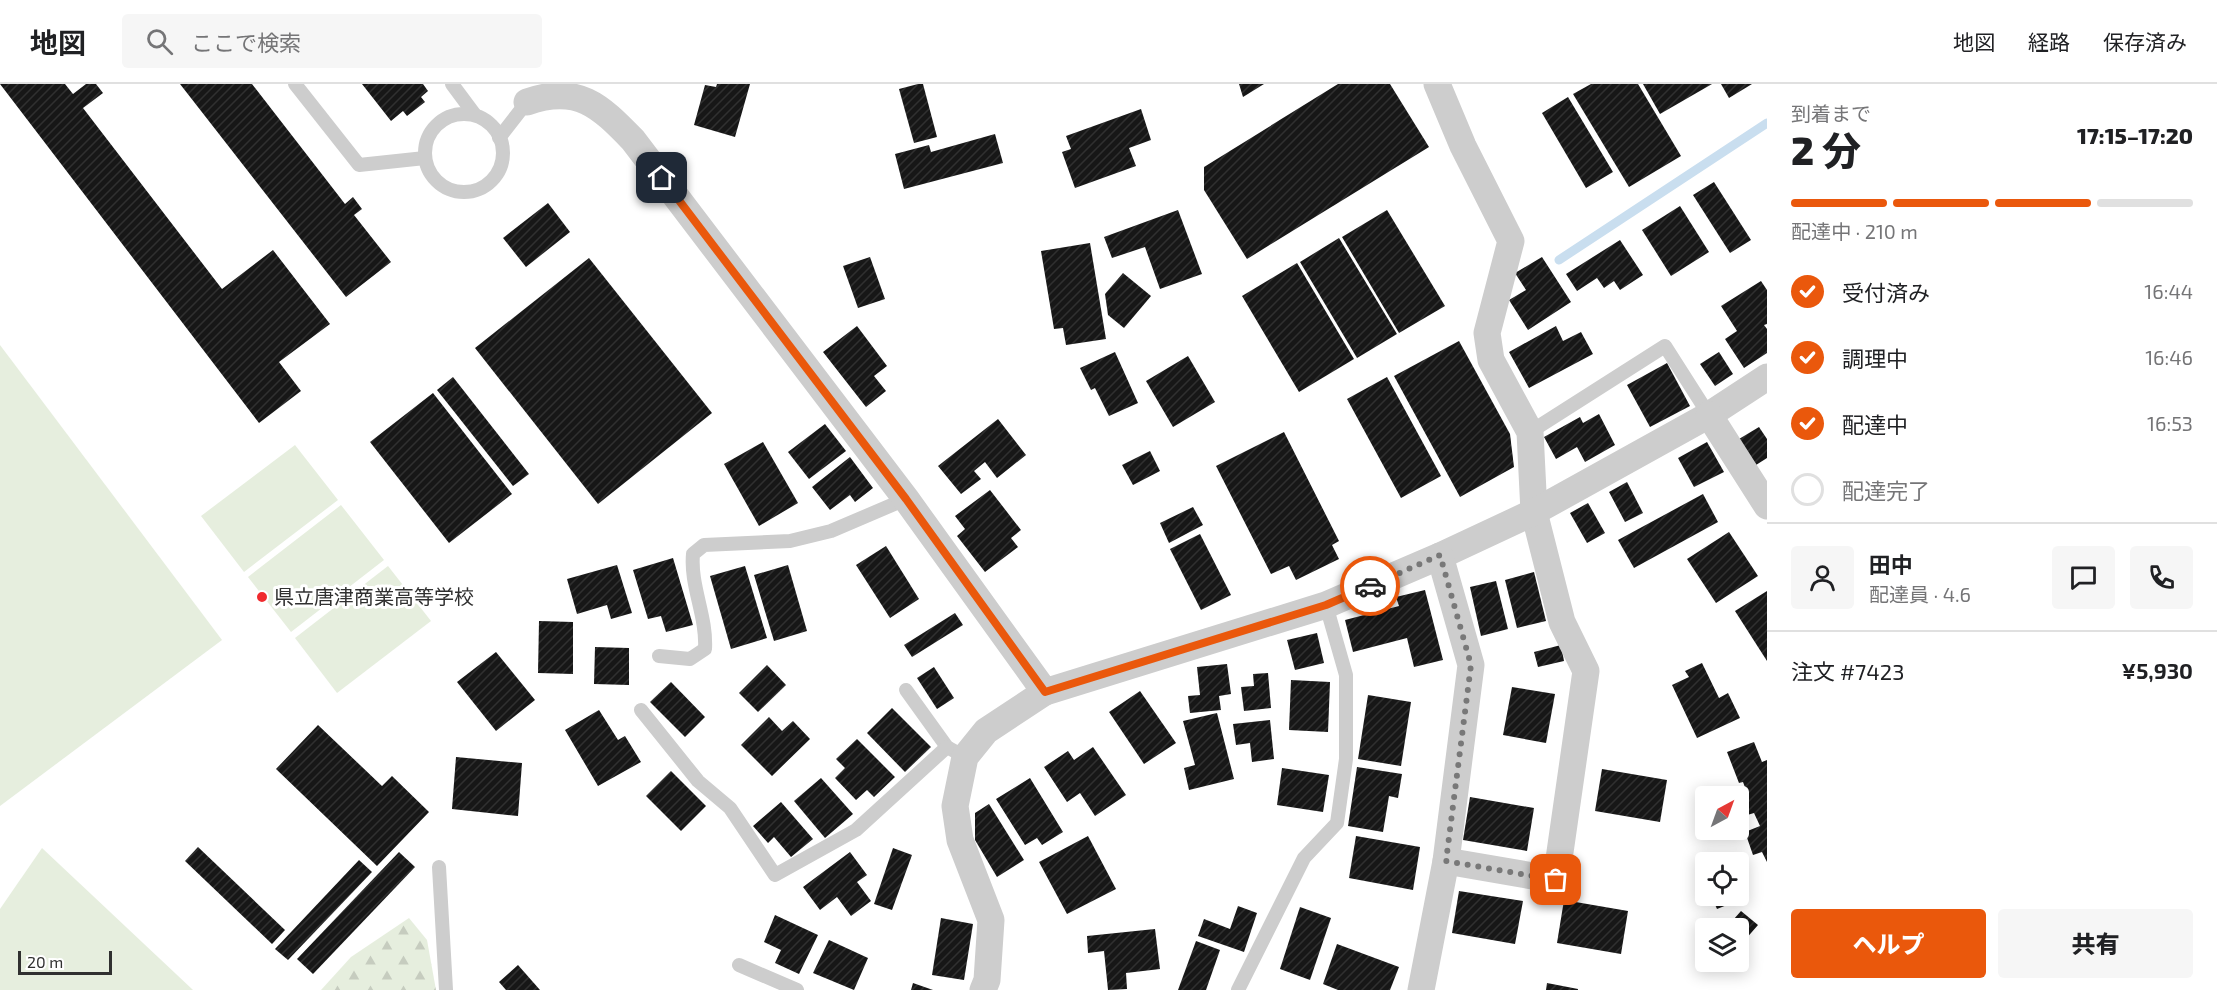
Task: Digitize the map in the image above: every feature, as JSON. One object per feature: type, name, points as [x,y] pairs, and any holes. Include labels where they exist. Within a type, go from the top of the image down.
[{"type":"street","points":[[1437,84],[1464,146],[1511,241],[1487,333],[1491,360],[1530,432],[1534,512],[1562,622],[1586,671],[1556,880],[1446,861]]},
{"type":"street","points":[[527,102],[547,95],[569,96],[590,103],[601,107],[633,140],[906,499],[1045,692]]},
{"type":"street","points":[[983,990],[987,980],[991,920],[960,840],[955,806],[956,752],[1045,692],[1326,605],[1534,512],[1709,415],[1767,377]]},
{"type":"street","points":[[1709,415],[1767,506]]},
{"type":"street","points":[[1421,990],[1446,861],[1471,665],[1440,555]]},
{"type":"lane","points":[[295,84],[359,165],[425,158]]},
{"type":"lane","points":[[452,84],[475,115],[487,122],[499,138],[503,156],[500,169],[487,184],[470,191],[458,192],[436,180],[425,158],[430,133],[438,124],[462,114],[475,115]]},
{"type":"lane","points":[[499,138],[527,102]]},
{"type":"lane","points":[[1530,432],[1665,346],[1709,415]]},
{"type":"lane","points":[[659,656],[690,659],[705,649],[706,632],[691,570],[693,554],[704,545],[789,541],[831,531],[906,499]]},
{"type":"lane","points":[[1238,990],[1304,858],[1337,823],[1346,759],[1346,675],[1326,605]]},
{"type":"lane","points":[[641,710],[698,781],[729,808],[776,875],[856,830],[956,752],[906,690]]},
{"type":"lane","points":[[439,867],[446,990]]},
{"type":"lane","points":[[739,965],[797,990]]},
{"type":"green space","points":[[0,345],[222,640],[0,806]]},
{"type":"green space","points":[[295,445],[338,500],[244,572],[201,516]]},
{"type":"green space","points":[[341,505],[384,560],[291,632],[248,577]]},
{"type":"green space","points":[[388,566],[431,621],[337,693],[295,638]]},
{"type":"green space","points":[[42,848],[193,990],[0,990],[0,909]]},
{"type":"green space","points":[[409,918],[427,940],[436,990],[321,990],[351,957]]},
{"type":"building","points":[[0,84],[65,84],[73,94],[86,84],[96,84],[103,93],[83,108],[222,289],[273,250],[330,324],[279,362],[301,391],[259,423]]},
{"type":"building","points":[[180,84],[252,84],[345,204],[353,197],[362,209],[354,215],[391,262],[346,297]]},
{"type":"building","points":[[362,84],[423,84],[428,91],[421,97],[425,102],[407,116],[403,111],[391,121]]},
{"type":"building","points":[[717,84],[750,84],[735,137],[694,125],[705,85],[716,87]]},
{"type":"building","points":[[923,84],[937,137],[914,143],[899,89]]},
{"type":"building","points":[[1239,84],[1264,84],[1243,97]]},
{"type":"building","points":[[1338,84],[1390,84],[1429,147],[1247,259],[1204,190],[1204,167]]},
{"type":"building","points":[[1591,84],[1638,84],[1681,156],[1629,187],[1573,94]]},
{"type":"building","points":[[1643,84],[1712,84],[1660,114]]},
{"type":"building","points":[[1721,84],[1752,84],[1729,98]]},
{"type":"building","points":[[1568,97],[1613,172],[1586,188],[1542,113]]},
{"type":"building","points":[[1141,109],[1151,140],[1129,148],[1136,166],[1075,188],[1062,152],[1071,149],[1066,136]]},
{"type":"building","points":[[995,134],[1003,163],[904,189],[895,154],[929,145],[931,152]]},
{"type":"building","points":[[1714,182],[1751,240],[1730,253],[1693,195]]},
{"type":"building","points":[[548,203],[570,232],[526,267],[503,238]]},
{"type":"building","points":[[1680,206],[1709,252],[1671,276],[1642,230]]},
{"type":"building","points":[[1178,210],[1202,274],[1160,289],[1145,247],[1112,258],[1104,237]]},
{"type":"building","points":[[1387,210],[1445,306],[1399,333],[1342,237]]},
{"type":"building","points":[[1339,238],[1397,334],[1357,358],[1300,262]]},
{"type":"building","points":[[1620,240],[1643,275],[1620,290],[1614,281],[1604,288],[1597,278],[1577,291],[1566,274]]},
{"type":"building","points":[[1090,243],[1106,339],[1066,345],[1063,328],[1054,329],[1041,251]]},
{"type":"building","points":[[870,257],[885,299],[858,308],[843,266]]},
{"type":"building","points":[[1542,257],[1571,302],[1528,330],[1509,300],[1526,290],[1515,273]]},
{"type":"building","points":[[589,258],[712,413],[598,504],[475,348]]},
{"type":"building","points":[[1297,263],[1354,359],[1299,392],[1242,296]]},
{"type":"building","points":[[1123,273],[1151,296],[1124,328],[1108,315],[1105,294]]},
{"type":"building","points":[[1761,281],[1767,290],[1767,324],[1764,325],[1767,329],[1767,353],[1744,368],[1725,339],[1737,331],[1721,306]]},
{"type":"building","points":[[857,326],[887,366],[874,376],[886,391],[866,407],[823,352]]},
{"type":"building","points":[[1556,326],[1563,341],[1581,332],[1593,354],[1529,388],[1509,352]]},
{"type":"building","points":[[1459,341],[1510,434],[1514,467],[1460,497],[1394,376]]},
{"type":"building","points":[[1115,352],[1138,403],[1109,416],[1095,388],[1091,390],[1080,368]]},
{"type":"building","points":[[1719,352],[1733,374],[1715,386],[1700,364]]},
{"type":"building","points":[[1188,356],[1215,402],[1173,427],[1146,381]]},
{"type":"building","points":[[1667,363],[1690,406],[1650,427],[1627,385]]},
{"type":"building","points":[[453,377],[529,474],[513,486],[437,390]]},
{"type":"building","points":[[1387,377],[1441,476],[1401,498],[1347,399]]},
{"type":"building","points":[[433,393],[512,494],[449,543],[370,442]]},
{"type":"building","points":[[1599,414],[1615,445],[1585,462],[1577,447],[1556,459],[1544,437],[1580,417],[1583,423]]},
{"type":"building","points":[[998,419],[1026,455],[997,478],[985,462],[974,471],[981,479],[961,494],[938,466]]},
{"type":"building","points":[[825,424],[846,451],[809,479],[788,452]]},
{"type":"building","points":[[1759,427],[1767,439],[1767,458],[1756,465],[1739,439]]},
{"type":"building","points":[[1284,432],[1339,541],[1332,545],[1339,559],[1296,580],[1289,566],[1271,574],[1216,466]]},
{"type":"building","points":[[763,442],[798,503],[759,526],[724,464]]},
{"type":"building","points":[[1707,442],[1724,472],[1694,487],[1678,458]]},
{"type":"building","points":[[1150,451],[1160,471],[1133,485],[1122,465]]},
{"type":"building","points":[[850,457],[873,488],[855,502],[850,495],[830,510],[812,487]]},
{"type":"building","points":[[1627,482],[1643,513],[1625,522],[1609,492]]},
{"type":"building","points":[[990,490],[1021,530],[1011,538],[1018,547],[985,572],[957,536],[965,529],[955,516]]},
{"type":"building","points":[[1703,494],[1718,522],[1634,568],[1618,540]]},
{"type":"building","points":[[1588,503],[1605,533],[1587,543],[1570,513]]},
{"type":"building","points":[[1193,507],[1203,525],[1169,543],[1160,523]]},
{"type":"building","points":[[1729,532],[1758,576],[1716,603],[1687,559]]},
{"type":"building","points":[[1200,534],[1231,595],[1201,610],[1170,549]]},
{"type":"building","points":[[886,546],[919,599],[890,618],[856,565]]},
{"type":"building","points":[[673,558],[693,625],[666,632],[661,616],[648,619],[633,570]]},
{"type":"building","points":[[617,565],[632,613],[611,619],[607,605],[577,614],[567,579]]},
{"type":"building","points":[[788,565],[807,631],[774,641],[754,575]]},
{"type":"building","points":[[745,566],[767,638],[731,649],[710,576]]},
{"type":"building","points":[[1534,572],[1546,621],[1517,628],[1505,580]]},
{"type":"building","points":[[1496,581],[1508,629],[1481,636],[1470,587]]},
{"type":"building","points":[[1425,590],[1443,660],[1414,667],[1407,638],[1353,652],[1345,620],[1399,606],[1396,597]]},
{"type":"building","points":[[1767,591],[1767,661],[1735,611]]},
{"type":"building","points":[[955,613],[963,625],[912,657],[904,645]]},
{"type":"building","points":[[539,621],[573,622],[573,674],[538,673]]},
{"type":"building","points":[[1317,633],[1324,663],[1295,670],[1287,640]]},
{"type":"building","points":[[1561,645],[1564,661],[1538,667],[1534,652]]},
{"type":"building","points":[[595,647],[629,648],[629,685],[594,684]]},
{"type":"building","points":[[496,652],[535,700],[496,731],[457,682]]},
{"type":"building","points":[[1702,663],[1719,698],[1728,693],[1740,718],[1697,738],[1672,685],[1689,677],[1685,671]]},
{"type":"building","points":[[1227,664],[1231,694],[1219,696],[1221,710],[1190,713],[1188,696],[1200,695],[1197,667]]},
{"type":"building","points":[[767,665],[786,685],[758,712],[739,693]]},
{"type":"building","points":[[934,667],[954,698],[937,709],[917,678]]},
{"type":"building","points":[[1268,673],[1271,708],[1244,711],[1241,687],[1254,686],[1253,674]]},
{"type":"building","points":[[1291,680],[1330,682],[1328,732],[1289,730]]},
{"type":"building","points":[[671,682],[705,717],[685,737],[650,702]]},
{"type":"building","points":[[1512,687],[1555,694],[1546,743],[1503,735]]},
{"type":"building","points":[[1140,691],[1176,743],[1144,764],[1109,712]]},
{"type":"building","points":[[1368,695],[1411,702],[1401,766],[1358,759]]},
{"type":"building","points":[[892,708],[931,747],[905,772],[867,733]]},
{"type":"building","points":[[599,710],[618,740],[625,736],[641,762],[598,786],[565,730]]},
{"type":"building","points":[[1217,713],[1234,779],[1189,790],[1184,768],[1195,765],[1183,721]]},
{"type":"building","points":[[769,717],[782,731],[793,721],[810,739],[772,776],[741,745]]},
{"type":"building","points":[[1270,720],[1274,759],[1252,762],[1250,743],[1236,745],[1233,724]]},
{"type":"building","points":[[318,725],[382,786],[392,776],[429,812],[377,866],[276,769]]},
{"type":"building","points":[[857,739],[895,777],[874,797],[867,790],[856,800],[835,778],[845,768],[836,759]]},
{"type":"building","points":[[1754,742],[1762,762],[1767,760],[1767,862],[1762,852],[1753,855],[1748,840],[1749,830],[1760,826],[1754,813],[1749,814],[1749,786],[1744,786],[1743,782],[1739,783],[1727,752]]},
{"type":"building","points":[[1093,747],[1126,795],[1095,816],[1080,793],[1067,802],[1044,767],[1068,751],[1074,760]]},
{"type":"building","points":[[456,757],[522,763],[518,816],[452,809]]},
{"type":"building","points":[[1357,767],[1402,774],[1398,798],[1389,796],[1383,832],[1348,826]]},
{"type":"building","points":[[1282,768],[1329,775],[1323,812],[1277,805]]},
{"type":"building","points":[[1602,769],[1667,780],[1660,822],[1595,811]]},
{"type":"building","points":[[671,771],[706,806],[681,831],[646,796]]},
{"type":"building","points":[[821,778],[853,814],[825,838],[794,801]]},
{"type":"building","points":[[1030,778],[1063,832],[1042,845],[1037,838],[1025,845],[996,799]]},
{"type":"building","points":[[1470,797],[1534,808],[1527,851],[1463,840]]},
{"type":"building","points":[[781,802],[813,839],[791,857],[774,837],[768,843],[753,826]]},
{"type":"building","points":[[989,804],[1024,860],[997,877],[975,840],[975,813]]},
{"type":"building","points":[[1088,836],[1116,889],[1067,914],[1039,862]]},
{"type":"building","points":[[1356,836],[1420,847],[1413,890],[1349,878]]},
{"type":"building","points":[[198,847],[285,930],[272,944],[185,861]]},
{"type":"building","points":[[893,848],[912,855],[892,910],[874,904]]},
{"type":"building","points":[[399,852],[415,867],[313,974],[297,959]]},
{"type":"building","points":[[850,852],[867,875],[857,882],[871,901],[851,916],[837,897],[820,910],[803,887]]},
{"type":"building","points":[[359,860],[372,872],[288,960],[275,949]]},
{"type":"building","points":[[1459,891],[1523,901],[1515,944],[1452,933]]},
{"type":"building","points":[[1564,900],[1628,911],[1621,954],[1557,943]]},
{"type":"building","points":[[1238,906],[1257,913],[1244,952],[1198,936],[1204,919],[1230,929]]},
{"type":"building","points":[[1300,907],[1331,918],[1310,980],[1280,969]]},
{"type":"building","points":[[1741,911],[1758,925],[1749,935],[1749,918],[1735,918]]},
{"type":"building","points":[[775,915],[818,935],[799,974],[775,963],[781,950],[764,942]]},
{"type":"building","points":[[941,918],[973,924],[964,980],[932,975]]},
{"type":"building","points":[[1155,929],[1160,969],[1126,973],[1127,989],[1108,990],[1104,951],[1088,953],[1087,936]]},
{"type":"building","points":[[829,940],[868,958],[854,990],[813,973]]},
{"type":"building","points":[[1196,941],[1220,950],[1206,990],[1178,990]]},
{"type":"building","points":[[1337,944],[1399,967],[1390,990],[1338,990],[1323,984]]},
{"type":"building","points":[[518,965],[540,990],[506,990],[499,982]]},
{"type":"building","points":[[913,983],[933,990],[911,990]]},
{"type":"building","points":[[1547,983],[1578,989],[1578,990],[1546,990]]},
{"type":"waterway","points":[[1559,260],[1767,123]]},
{"type":"way so far","points":[[1370,586],[1440,555],[1471,665],[1446,861],[1556,880]]},
{"type":"place","name":"県立唐津商業高等学校","points":[[262,597]]},
{"type":"route","points":[[662,178],[906,499],[1045,692],[1326,605],[1370,586]]}]
